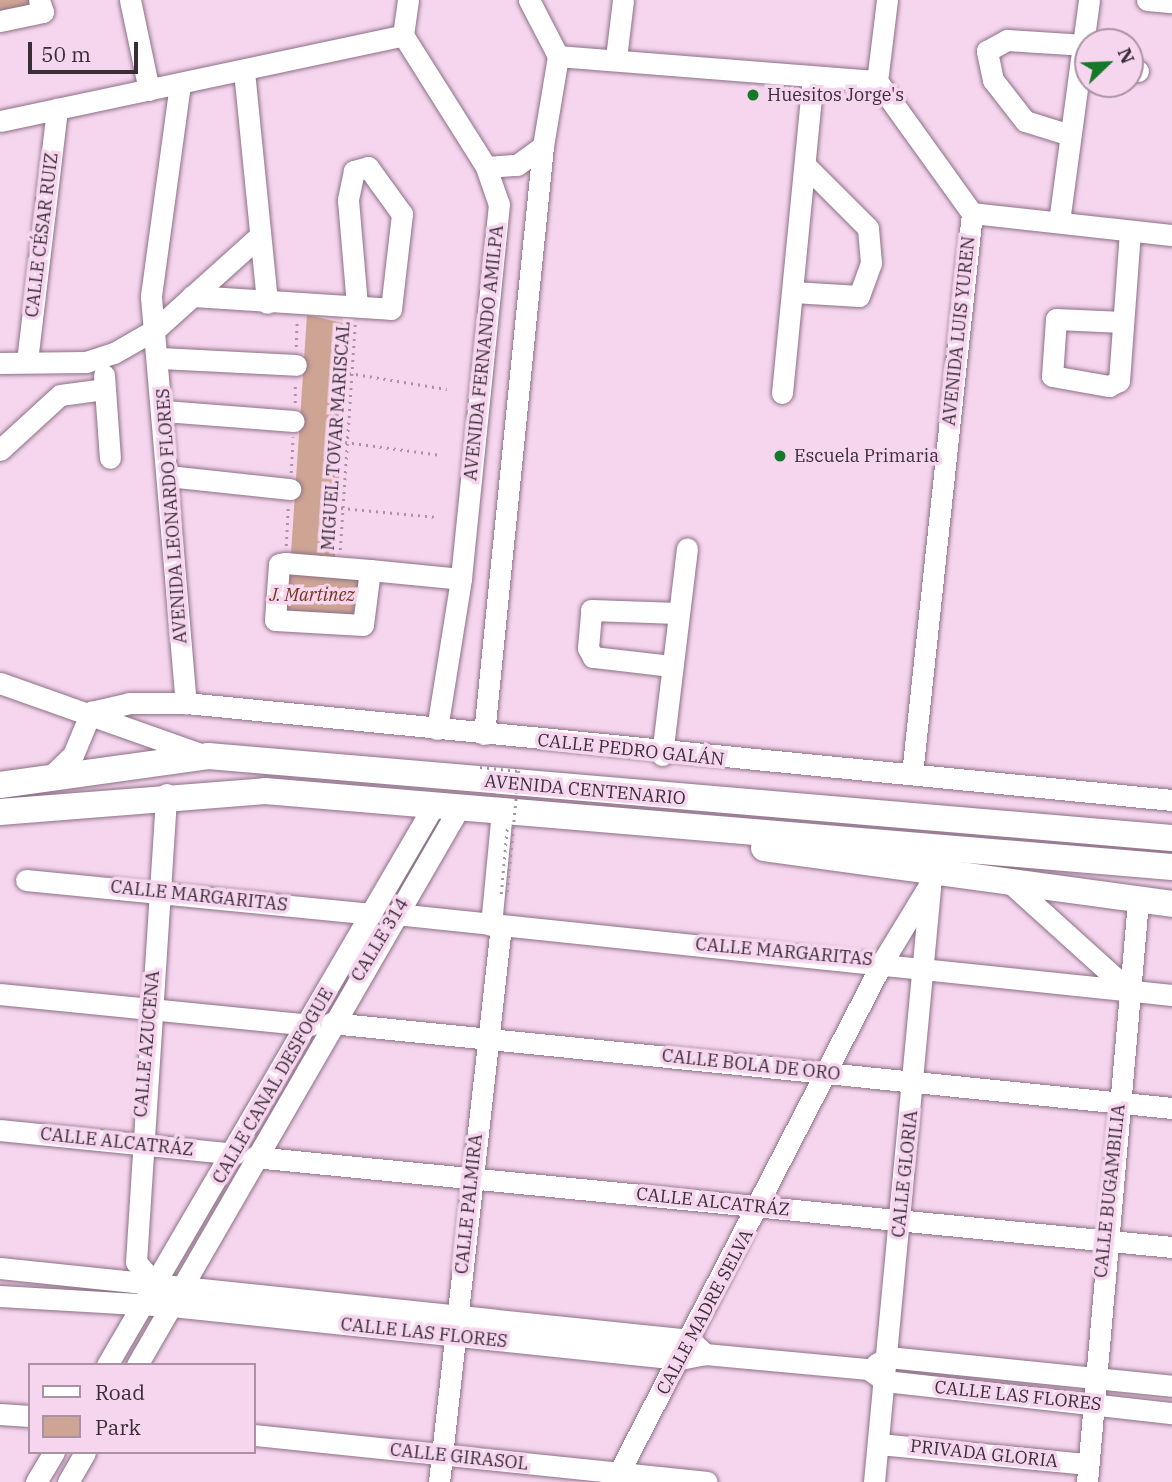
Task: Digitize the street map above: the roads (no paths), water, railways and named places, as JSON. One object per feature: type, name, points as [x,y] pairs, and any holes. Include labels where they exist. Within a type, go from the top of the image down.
[{"type":"main road","name":"AVENIDA CENTENARIO","points":[[0,785],[208,756],[1172,838]]},
{"type":"main road","name":"AVENIDA CENTENARIO","points":[[0,812],[166,794],[265,790],[447,806],[505,820],[653,823],[935,866],[1138,901],[1172,904]]},
{"type":"main road","points":[[1137,835],[1172,865]]},
{"type":"main road","name":"AVENIDA CENTENARIO","points":[[935,866],[1172,865]]},
{"type":"street","points":[[0,21],[43,12],[39,0]]},
{"type":"street","points":[[131,0],[149,90]]},
{"type":"street","points":[[0,121],[404,35],[408,0]]},
{"type":"street","points":[[528,0],[558,56],[616,58],[813,78],[877,81],[887,0]]},
{"type":"street","points":[[616,58],[623,0]]},
{"type":"street","points":[[1087,28],[1089,0]]},
{"type":"street","points":[[1147,0],[1172,2]]},
{"type":"street","name":"AVENIDA FERNANDO AMILPA","points":[[404,35],[486,167],[499,204],[461,579],[437,729]]},
{"type":"street","points":[[1070,135],[1025,121],[993,80],[987,51],[1007,40],[1074,56]]},
{"type":"street","name":"AVENIDA FERNANDO AMILPA","points":[[484,734],[536,205],[558,56]]},
{"type":"street","points":[[244,71],[257,238],[267,303]]},
{"type":"street","points":[[782,393],[808,168],[813,78]]},
{"type":"street","name":"AVENIDA LUIS YUREN","points":[[877,81],[972,213],[912,774]]},
{"type":"street","name":"AVENIDA LEONARDO FLORES","points":[[180,84],[151,297],[160,358],[186,703]]},
{"type":"street","points":[[1059,222],[1077,98]]},
{"type":"street","name":"CALLE CÉSAR RUIZ","points":[[27,361],[57,109]]},
{"type":"street","points":[[486,167],[517,165],[543,146]]},
{"type":"street","points":[[192,296],[267,303],[358,306],[393,307],[402,227],[398,203],[368,167],[354,171],[348,200],[358,306]]},
{"type":"street","points":[[793,292],[859,296],[871,263],[868,228],[808,168]]},
{"type":"street","points":[[499,204],[536,205]]},
{"type":"street","points":[[972,213],[1172,235]]},
{"type":"street","points":[[1122,323],[1130,232]]},
{"type":"street","points":[[0,363],[101,359],[156,329],[257,238]]},
{"type":"street","points":[[160,358],[296,365]]},
{"type":"street","points":[[101,359],[110,458]]},
{"type":"street","points":[[0,450],[60,395],[104,389]]},
{"type":"street","points":[[164,411],[294,421]]},
{"type":"street","points":[[168,476],[290,489]]},
{"type":"street","points":[[662,755],[687,549]]},
{"type":"street","points":[[370,570],[363,625],[281,623],[274,617],[279,564],[370,570],[461,579]]},
{"type":"street","points":[[671,666],[593,657],[588,648],[591,610],[678,613]]},
{"type":"street","points":[[0,684],[91,712],[208,756]]},
{"type":"street","points":[[159,738],[148,718],[163,703]]},
{"type":"street","name":"CALLE PEDRO GALÁN","points":[[91,712],[163,703],[186,703],[662,755],[912,774],[1172,800]]},
{"type":"street","points":[[48,779],[73,755],[91,712]]},
{"type":"street","name":"CALLE AZUCENA","points":[[156,1285],[136,1262],[139,1144],[166,794]]},
{"type":"street","name":"CALLE CANAL DESFOGUE","points":[[108,1363],[156,1285],[245,1155],[320,1024],[372,914],[447,806]]},
{"type":"street","name":"CALLE 314","points":[[320,1024],[396,914],[447,806]]},
{"type":"street","name":"CALLE PALMIRA","points":[[439,1482],[488,1039],[505,820]]},
{"type":"street","name":"CALLE MADRE SELVA","points":[[616,1478],[692,1351],[883,961],[935,866]]},
{"type":"street","name":"CALLE GLORIA","points":[[874,1482],[879,1444],[876,1375],[888,1357],[935,866]]},
{"type":"street","points":[[1002,877],[1068,929],[1130,991]]},
{"type":"street","name":"CALLE MARGARITAS","points":[[26,880],[372,914]]},
{"type":"street","name":"CALLE BUGAMBILIA","points":[[1087,1473],[1104,1241],[1138,901]]},
{"type":"street","name":"CALLE MARGARITAS","points":[[396,914],[883,961],[924,968],[1172,995]]},
{"type":"street","name":"CALLE BOLA DE ORO","points":[[0,994],[151,1005],[1172,1108]]},
{"type":"street","name":"CALLE ALCATRÁZ","points":[[0,1130],[760,1208],[1172,1247]]},
{"type":"street","points":[[137,1363],[177,1296],[245,1155]]},
{"type":"street","name":"CALLE LAS FLORES","points":[[0,1268],[156,1285],[177,1296],[692,1351],[1091,1404],[1172,1412]]},
{"type":"street","points":[[0,1296],[143,1307]]},
{"type":"street","name":"CALLE LAS FLORES","points":[[143,1307],[177,1296]]},
{"type":"street","name":"CALLE LAS FLORES","points":[[888,1357],[1172,1386]]},
{"type":"street","points":[[0,1414],[28,1416]]},
{"type":"street","name":"CALLE GIRASOL","points":[[256,1435],[441,1454],[616,1478],[707,1482]]},
{"type":"street","name":"PRIVADA GLORIA","points":[[879,1444],[1087,1473]]},
{"type":"street","points":[[36,1482],[53,1454]]},
{"type":"street","points":[[68,1482],[84,1454]]},
{"type":"place","name":"Huesitos Jorge's","points":[[753,95]]},
{"type":"place","name":"Escuela Primaria","points":[[780,456]]},
{"type":"park label","name":"J. Martinez","points":[[312,595]]}]
